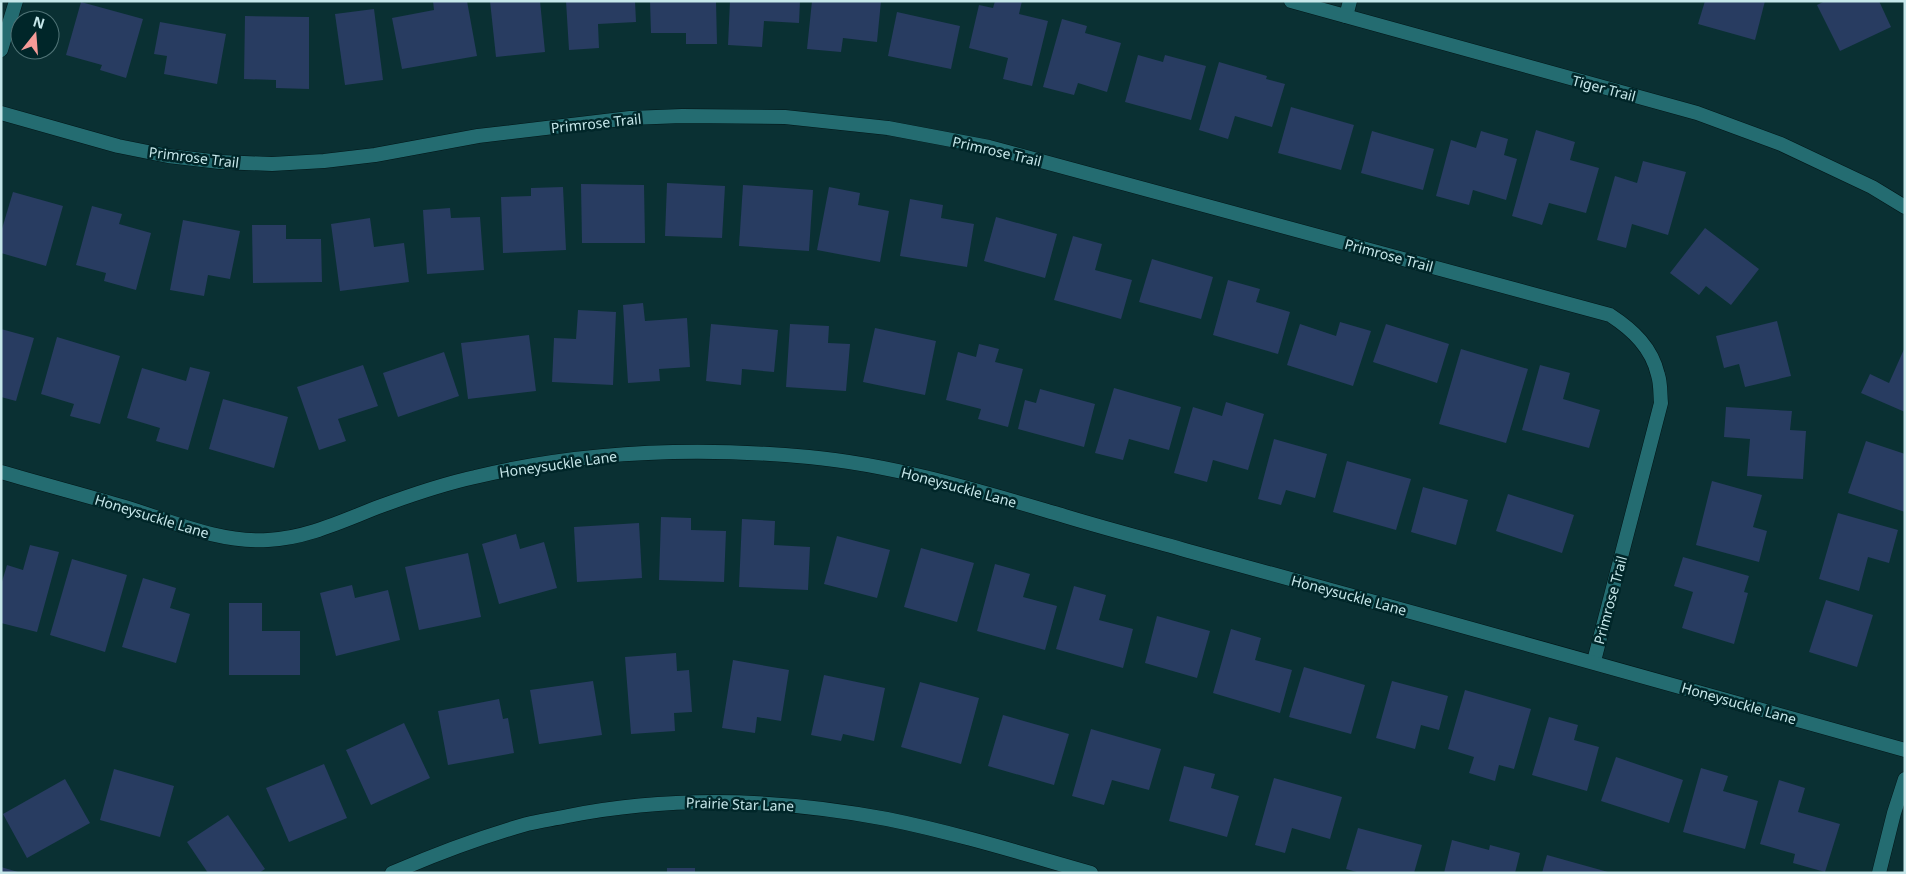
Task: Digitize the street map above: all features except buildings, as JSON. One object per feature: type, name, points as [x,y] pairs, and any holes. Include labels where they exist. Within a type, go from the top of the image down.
[{"type":"street","points":[[1,50],[16,1]]},
{"type":"street","name":"Tiger Trail","points":[[1291,1],[1697,114],[1780,144],[1872,187],[1905,208]]},
{"type":"street","points":[[1346,16],[1350,1]]},
{"type":"street","name":"Primrose Trail","points":[[1,114],[118,146],[168,156],[220,162],[272,164],[324,161],[375,155],[478,136],[630,118],[682,116],[785,117],[888,128],[989,148],[1610,315],[1628,327],[1649,351],[1659,376],[1661,403],[1594,661]]},
{"type":"street","name":"Honeysuckle Lane","points":[[1,472],[217,536],[274,540],[311,533],[401,498],[475,477],[551,462],[628,454],[731,453],[811,457],[889,469],[967,487],[1094,525],[1594,661],[1905,750]]},
{"type":"street","points":[[1879,873],[1894,813],[1905,779]]},
{"type":"street","name":"Prairie Star Lane","points":[[392,873],[454,847],[538,822],[605,809],[682,802],[734,801],[811,807],[887,820],[962,837],[1091,873]]}]
